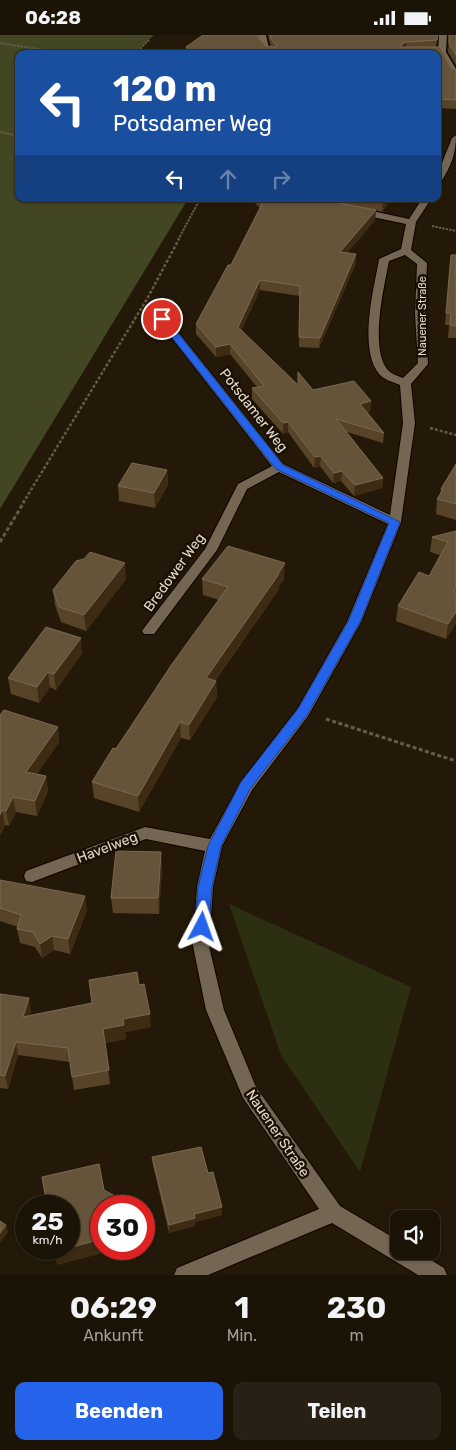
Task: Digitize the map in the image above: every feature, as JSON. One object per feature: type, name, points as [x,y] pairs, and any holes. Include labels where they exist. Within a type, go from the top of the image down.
[{"type":"street","points":[[262,35],[266,50]]},
{"type":"street","points":[[443,35],[442,52],[456,76]]},
{"type":"street","points":[[441,175],[447,165],[456,138]]},
{"type":"street","points":[[405,383],[384,373],[376,361],[374,319],[384,259],[406,251],[411,222],[424,202]]},
{"type":"street","points":[[345,208],[411,222]]},
{"type":"street","name":"Nauener Straße","points":[[406,251],[422,263],[420,315],[422,364],[405,383],[409,423],[395,522],[354,622],[303,712],[246,785],[214,846],[205,887],[201,946],[215,1010],[249,1092],[334,1213],[438,1275]]},
{"type":"street","name":"Potsdamer Weg","points":[[162,319],[279,467],[395,522]]},
{"type":"street","name":"Bredower Weg","points":[[149,631],[211,550],[242,487],[279,467]]},
{"type":"street","name":"Havelweg","points":[[32,876],[145,833],[214,846]]},
{"type":"street","points":[[184,1275],[334,1213]]},
{"type":"path","points":[[139,50],[149,39]]},
{"type":"path","points":[[0,43],[44,50]]},
{"type":"path","points":[[0,132],[15,135]]},
{"type":"path","points":[[0,542],[147,299],[198,202]]},
{"type":"path","points":[[303,712],[456,761]]},
{"type":"green space","points":[[0,35],[154,35],[137,50],[15,50],[15,202],[186,202],[0,509]]},
{"type":"green space","points":[[229,904],[411,987],[360,1172],[281,1055]]},
{"type":"building","points":[[203,35],[258,35],[259,39],[266,46],[275,47],[277,46],[270,35],[438,35],[437,40],[407,42],[402,44],[401,47],[440,47],[451,68],[456,70],[456,100],[441,99],[441,50],[186,50],[188,48],[186,47]]},
{"type":"building","points":[[449,35],[456,35],[456,55],[449,43]]},
{"type":"building","points":[[263,202],[335,202],[376,210],[340,252],[356,254],[320,338],[299,337],[300,286],[260,280],[238,327],[298,385],[298,372],[313,390],[354,381],[371,401],[360,404],[384,433],[336,419],[383,478],[355,485],[342,471],[334,473],[321,456],[315,457],[288,422],[283,423],[252,388],[264,386],[230,344],[216,347],[196,324],[228,265],[231,265]]},
{"type":"building","points":[[451,255],[456,255],[456,326],[450,325],[451,313],[446,313]]},
{"type":"building","points":[[132,463],[167,470],[154,493],[118,486]]},
{"type":"building","points":[[456,464],[456,504],[437,499]]},
{"type":"building","points":[[456,531],[456,588],[454,592],[456,595],[456,612],[448,624],[398,606],[419,572],[429,576],[448,542],[432,537]]},
{"type":"building","points":[[228,546],[285,563],[206,678],[216,681],[189,725],[180,722],[138,796],[92,782],[113,748],[116,749],[172,664],[228,587],[202,579]]},
{"type":"building","points":[[90,552],[125,563],[84,615],[59,607],[53,590],[76,561],[84,559]]},
{"type":"building","points":[[46,627],[81,638],[54,674],[48,672],[37,687],[8,678]]},
{"type":"building","points":[[4,710],[58,727],[26,772],[46,776],[35,801],[13,797],[6,811],[2,810],[0,815],[0,715]]},
{"type":"building","points":[[116,851],[161,852],[158,898],[111,898]]},
{"type":"building","points":[[0,880],[85,896],[68,939],[52,936],[40,944],[33,932],[17,929],[21,915],[0,908]]},
{"type":"building","points":[[137,972],[139,985],[144,984],[150,1014],[123,1019],[124,1025],[103,1029],[109,1070],[72,1077],[68,1048],[16,1042],[5,1076],[0,1075],[0,994],[29,998],[23,1017],[92,1003],[89,980]]},
{"type":"building","points":[[201,1147],[208,1173],[213,1172],[222,1207],[194,1214],[195,1218],[169,1225],[152,1157]]},
{"type":"building","points":[[99,1164],[104,1190],[113,1195],[90,1195],[90,1242],[80,1245],[80,1195],[45,1195],[42,1177]]},
{"type":"building","points":[[0,1221],[6,1225],[0,1233]]},
{"type":"route","points":[[162,319],[279,467],[395,522],[354,622],[303,712],[246,785],[214,846],[205,887],[202,927]]}]
